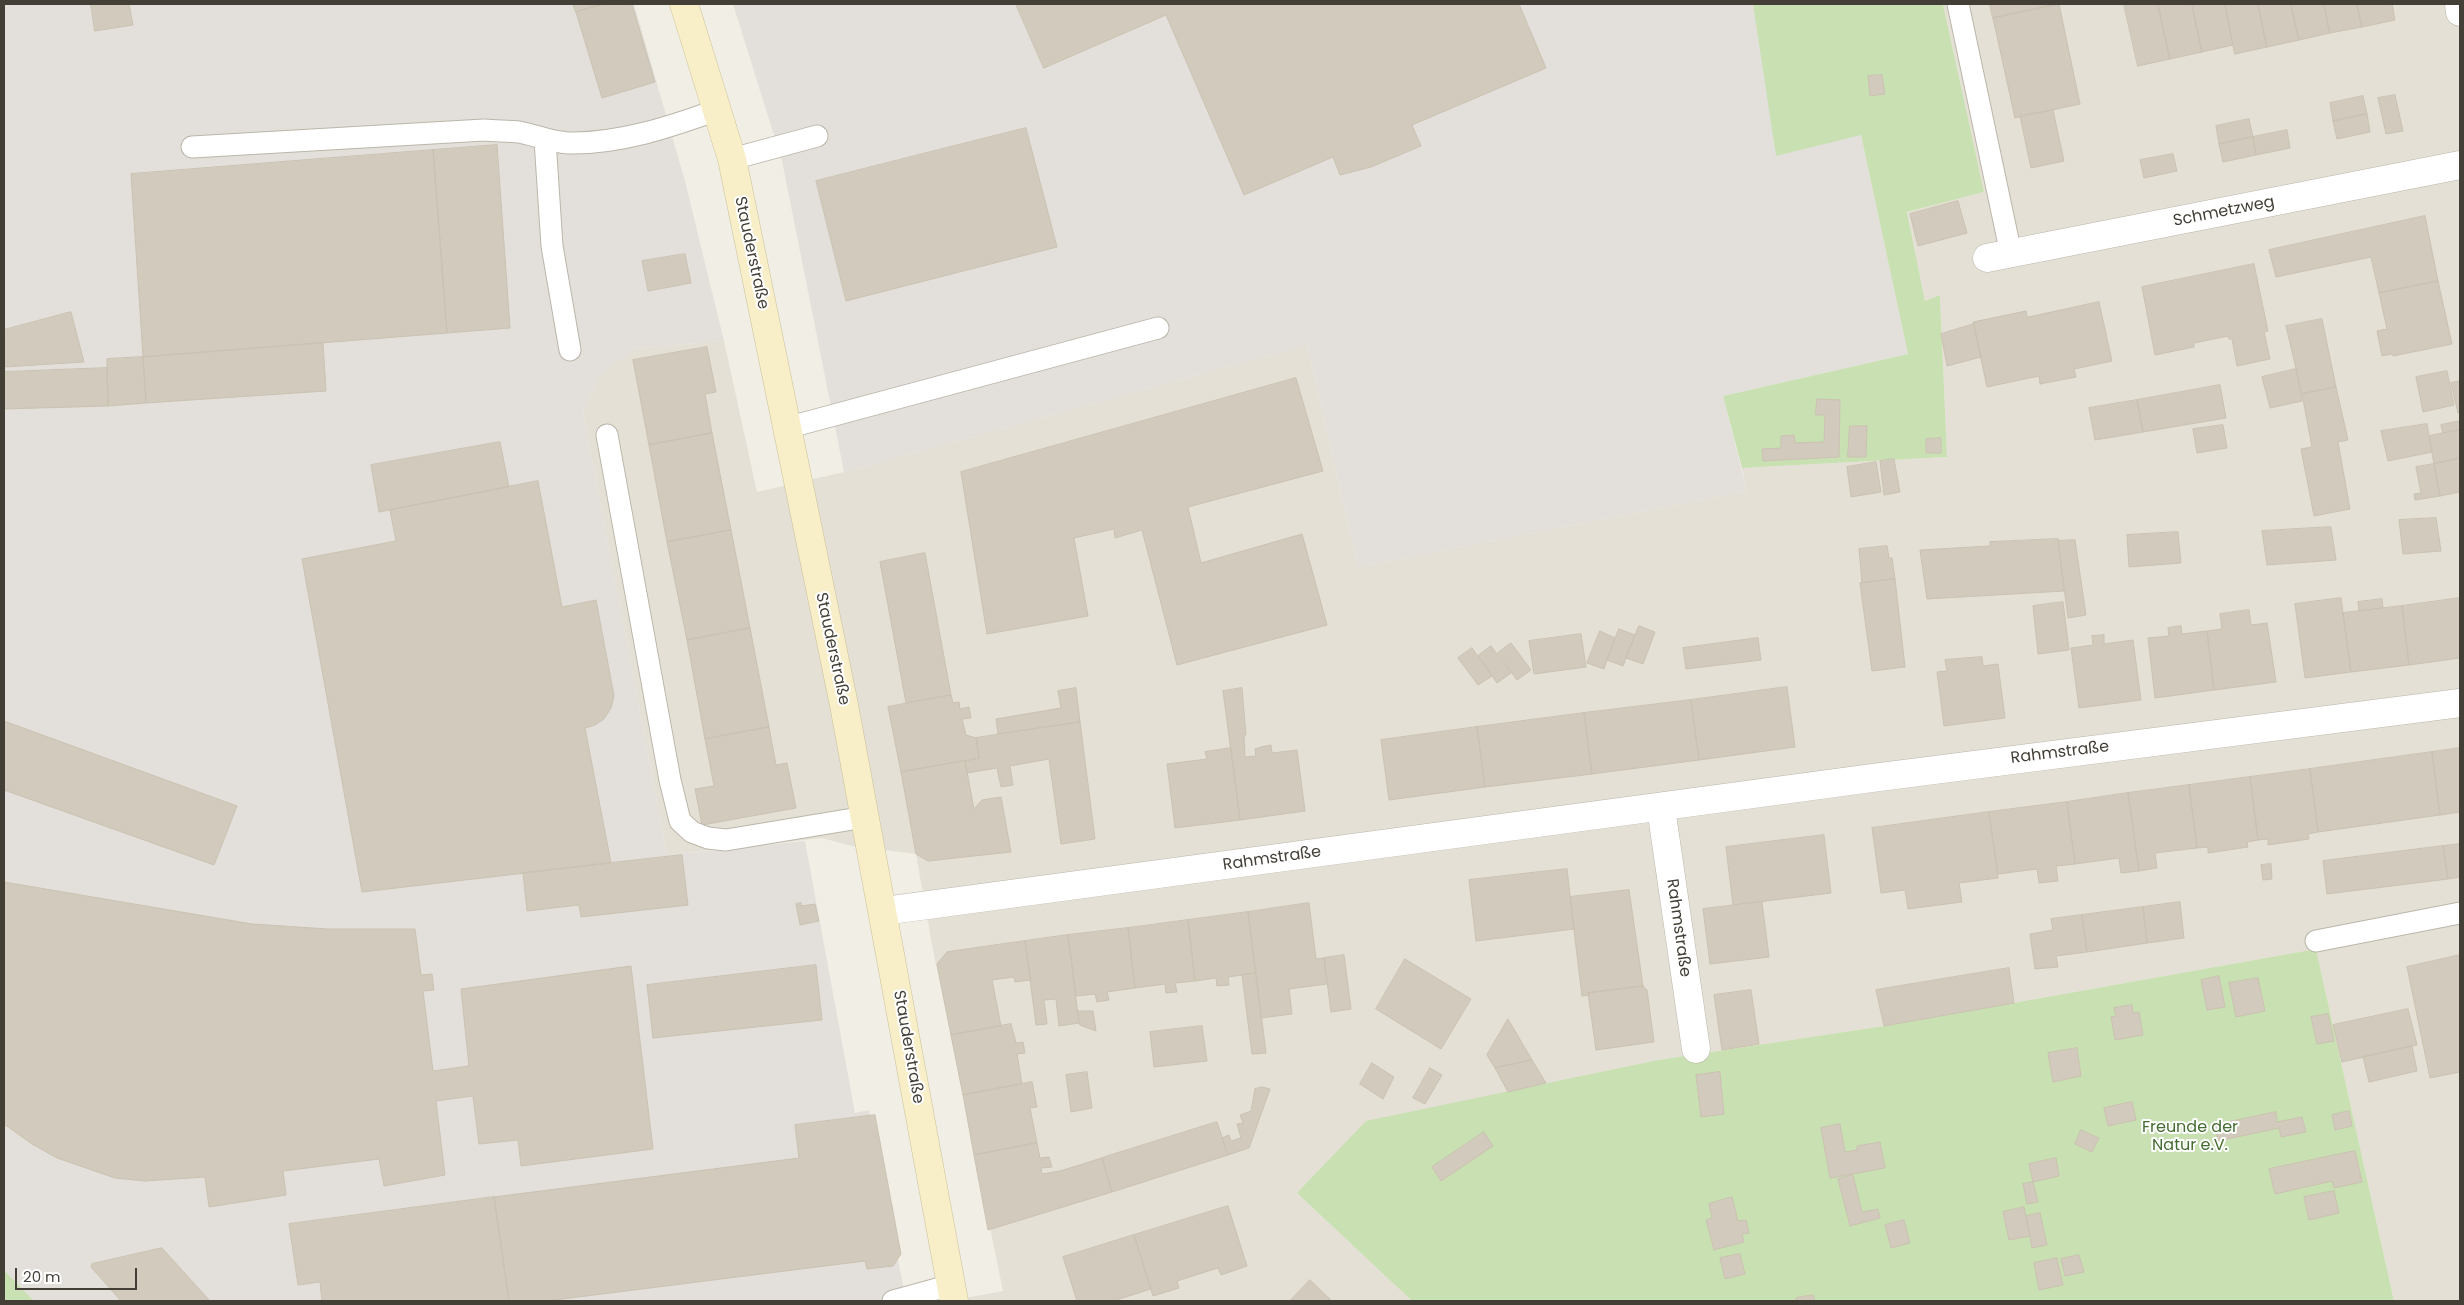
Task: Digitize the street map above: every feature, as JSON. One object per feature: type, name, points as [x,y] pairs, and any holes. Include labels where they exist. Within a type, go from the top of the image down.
[{"type":"main road","name":"Stauderstraße","points":[[688,5],[732,159],[865,816],[952,1293]]},
{"type":"street","points":[[2459,4],[2460,12]]},
{"type":"street","name":"Schmetzweg","points":[[1999,256],[2460,165]]},
{"type":"street","name":"Rahmstraße","points":[[883,911],[1661,808],[1879,776],[2460,703]]},
{"type":"street","name":"Rahmstraße","points":[[1661,808],[1696,1049]]},
{"type":"lane","points":[[1958,4],[1999,256]]},
{"type":"lane","points":[[192,147],[484,130],[519,132],[545,140],[590,142],[664,129],[717,110]]},
{"type":"lane","points":[[732,159],[817,136]]},
{"type":"lane","points":[[545,140],[552,246],[570,350]]},
{"type":"lane","points":[[786,428],[1158,328]]},
{"type":"lane","points":[[607,435],[670,780],[680,821],[692,832],[726,840],[865,816]]},
{"type":"lane","points":[[2316,940],[2460,913]]},
{"type":"lane","points":[[893,1301],[952,1293]]},
{"type":"shaded area","points":[[4,4],[634,4],[685,181],[724,341],[635,348],[599,376],[583,412],[667,855],[805,841],[855,1113],[869,1110],[906,1301],[34,1301],[4,1270]]},
{"type":"shaded area","points":[[733,4],[1753,4],[1755,14],[1861,135],[1908,354],[1723,396],[1747,491],[1358,567],[1307,345],[844,472],[782,161]]},
{"type":"shaded area","points":[[1943,4],[2460,4],[2460,1301],[2394,1301],[2316,949],[1884,1026],[1658,1060],[1545,1084],[1297,1193],[1412,1301],[949,1301],[1003,1291],[933,950],[916,854],[852,846],[822,838],[667,855],[583,412],[599,376],[635,348],[724,341],[757,492],[844,472],[1307,345],[1358,567],[1747,491],[1742,468],[1947,457],[1940,295],[1925,301],[1907,212],[1984,192]]},
{"type":"green space","points":[[1753,4],[1943,4],[1984,192],[1907,212],[1925,301],[1940,295],[1947,457],[1742,468],[1723,396],[1908,354],[1861,135],[1776,156]]},
{"type":"green space","name":"Freunde der Natur e.V.","points":[[2316,949],[2394,1301],[1412,1301],[1297,1193],[1366,1121],[1658,1060],[1884,1026]]},
{"type":"green space","points":[[4,1270],[34,1301],[4,1301]]},
{"type":"building","points":[[91,4],[129,4],[133,25],[95,31]]},
{"type":"building","points":[[573,4],[603,4],[576,12]]},
{"type":"building","points":[[603,4],[632,4],[655,82],[602,98],[576,12]]},
{"type":"building","points":[[1016,4],[1519,4],[1546,68],[1412,125],[1421,146],[1371,167],[1340,175],[1333,157],[1244,195],[1166,15],[1044,68]]},
{"type":"building","points":[[1990,4],[2059,4],[1993,18]]},
{"type":"building","points":[[2059,4],[2080,104],[2015,118],[1993,18]]},
{"type":"building","points":[[2124,4],[2158,4],[2170,59],[2138,66]]},
{"type":"building","points":[[2158,4],[2192,4],[2202,52],[2170,59]]},
{"type":"building","points":[[2192,4],[2225,4],[2233,45],[2202,52]]},
{"type":"building","points":[[2225,4],[2258,4],[2267,47],[2235,54]]},
{"type":"building","points":[[2258,4],[2291,4],[2299,40],[2267,47]]},
{"type":"building","points":[[2291,4],[2324,4],[2330,33],[2299,40]]},
{"type":"building","points":[[2324,4],[2357,4],[2362,27],[2330,33]]},
{"type":"building","points":[[2357,4],[2392,4],[2395,20],[2362,27]]},
{"type":"building","points":[[1882,75],[1885,94],[1870,96],[1868,76]]},
{"type":"building","points":[[2395,95],[2403,131],[2386,134],[2378,98]]},
{"type":"building","points":[[2363,96],[2367,114],[2333,121],[2330,103]]},
{"type":"building","points":[[2053,110],[2064,161],[2031,168],[2020,116]]},
{"type":"building","points":[[2367,114],[2370,132],[2337,139],[2333,121]]},
{"type":"building","points":[[2249,119],[2253,137],[2219,144],[2216,126]]},
{"type":"building","points":[[1026,128],[1057,247],[846,301],[816,181]]},
{"type":"building","points":[[2287,130],[2290,148],[2256,155],[2253,137]]},
{"type":"building","points":[[2253,137],[2256,155],[2223,162],[2219,144]]},
{"type":"building","points":[[497,145],[510,328],[447,333],[433,150]]},
{"type":"building","points":[[433,150],[447,333],[143,357],[131,174]]},
{"type":"building","points":[[2173,154],[2177,171],[2144,178],[2140,160]]},
{"type":"building","points":[[1958,201],[1967,233],[1918,246],[1910,214]]},
{"type":"building","points":[[2425,216],[2438,281],[2379,293],[2371,257],[2276,277],[2269,250]]},
{"type":"building","points":[[685,254],[691,283],[648,291],[642,261]]},
{"type":"building","points":[[2254,264],[2268,331],[2264,332],[2270,359],[2237,366],[2232,339],[2229,339],[2228,336],[2194,343],[2194,347],[2155,355],[2142,287]]},
{"type":"building","points":[[2438,281],[2452,344],[2393,356],[2392,354],[2382,356],[2377,331],[2387,329],[2379,293]]},
{"type":"building","points":[[2099,302],[2112,361],[2074,369],[2076,377],[2040,384],[2039,376],[1987,387],[1973,322],[2026,311],[2027,317]]},
{"type":"building","points":[[71,312],[84,362],[4,367],[4,330]]},
{"type":"building","points":[[2322,319],[2336,387],[2302,394],[2286,326]]},
{"type":"building","points":[[1974,324],[1981,357],[1947,366],[1941,334]]},
{"type":"building","points":[[323,343],[326,391],[146,403],[143,357]]},
{"type":"building","points":[[707,347],[716,392],[705,394],[712,433],[649,445],[633,360]]},
{"type":"building","points":[[143,357],[146,403],[108,406],[107,359]]},
{"type":"building","points":[[107,368],[108,406],[4,409],[4,372]]},
{"type":"building","points":[[2296,369],[2302,401],[2270,408],[2262,377]]},
{"type":"building","points":[[2447,371],[2454,405],[2423,412],[2416,377]]},
{"type":"building","points":[[1296,378],[1323,471],[1188,507],[1201,563],[1302,534],[1327,625],[1177,665],[1142,530],[1115,538],[1114,529],[1074,538],[1088,616],[987,634],[961,472]]},
{"type":"building","points":[[2460,381],[2460,412],[2458,413],[2451,383]]},
{"type":"building","points":[[2220,385],[2226,418],[2143,432],[2137,400]]},
{"type":"building","points":[[2336,387],[2348,440],[2338,442],[2350,509],[2314,516],[2301,449],[2312,447],[2302,394]]},
{"type":"building","points":[[1817,399],[1840,400],[1839,457],[1763,461],[1762,449],[1781,448],[1781,436],[1794,435],[1795,443],[1824,442],[1825,415],[1816,415]]},
{"type":"building","points":[[2137,400],[2143,432],[2095,440],[2089,408]]},
{"type":"building","points":[[2460,421],[2460,430],[2443,433],[2441,425]]},
{"type":"building","points":[[2427,424],[2432,452],[2388,461],[2381,431]]},
{"type":"building","points":[[2223,425],[2227,448],[2197,453],[2193,429]]},
{"type":"building","points":[[1850,426],[1867,426],[1866,457],[1848,457]]},
{"type":"building","points":[[2460,430],[2460,458],[2434,464],[2429,436]]},
{"type":"building","points":[[712,433],[731,530],[667,542],[649,445]]},
{"type":"building","points":[[1941,438],[1941,453],[1926,453],[1926,439]]},
{"type":"building","points":[[500,442],[509,487],[379,512],[371,465]]},
{"type":"building","points":[[2460,458],[2460,492],[2440,496],[2434,464]]},
{"type":"building","points":[[1894,459],[1900,492],[1884,495],[1880,461]]},
{"type":"building","points":[[1876,462],[1881,492],[1851,497],[1847,467]]},
{"type":"building","points":[[2434,464],[2440,496],[2415,500],[2414,494],[2421,493],[2416,467]]},
{"type":"building","points":[[538,481],[562,607],[596,600],[614,696],[611,708],[604,719],[595,725],[585,728],[611,863],[362,892],[302,559],[396,541],[390,510]]},
{"type":"building","points":[[2436,518],[2441,551],[2403,554],[2399,520]]},
{"type":"building","points":[[2331,527],[2336,560],[2267,565],[2262,531]]},
{"type":"building","points":[[731,530],[750,628],[687,640],[667,542]]},
{"type":"building","points":[[2178,532],[2181,563],[2129,567],[2127,535]]},
{"type":"building","points":[[2058,539],[2064,591],[1927,599],[1920,550],[1990,546],[1990,542]]},
{"type":"building","points":[[2075,540],[2086,615],[2068,618],[2058,541]]},
{"type":"building","points":[[1887,546],[1889,558],[1892,558],[1895,579],[1862,583],[1859,549]]},
{"type":"building","points":[[925,553],[951,695],[906,703],[880,562]]},
{"type":"building","points":[[1895,579],[1905,667],[1872,671],[1860,583]]},
{"type":"building","points":[[2341,598],[2351,672],[2305,678],[2295,604]]},
{"type":"building","points":[[2460,598],[2460,658],[2409,665],[2402,606]]},
{"type":"building","points":[[2382,599],[2383,608],[2359,611],[2358,602]]},
{"type":"building","points":[[2063,602],[2069,650],[2038,654],[2033,606]]},
{"type":"building","points":[[2402,606],[2409,665],[2351,672],[2343,613]]},
{"type":"building","points":[[2249,610],[2251,625],[2267,623],[2276,682],[2214,690],[2207,631],[2222,629],[2220,614]]},
{"type":"building","points":[[1639,626],[1655,632],[1643,664],[1626,658]]},
{"type":"building","points":[[2181,626],[2182,634],[2207,631],[2214,690],[2155,698],[2148,638],[2169,636],[2168,628]]},
{"type":"building","points":[[750,628],[769,727],[705,739],[687,640]]},
{"type":"building","points":[[1619,629],[1635,635],[1623,666],[1607,660]]},
{"type":"building","points":[[1600,631],[1615,638],[1604,669],[1587,663]]},
{"type":"building","points":[[1581,634],[1586,667],[1534,674],[1529,641]]},
{"type":"building","points":[[2104,635],[2104,644],[2133,640],[2141,700],[2079,708],[2071,648],[2093,645],[2092,636]]},
{"type":"building","points":[[1758,638],[1761,660],[1686,669],[1683,648]]},
{"type":"building","points":[[1511,643],[1531,670],[1517,680],[1498,653]]},
{"type":"building","points":[[1491,646],[1511,673],[1497,683],[1478,656]]},
{"type":"building","points":[[1472,648],[1492,676],[1478,685],[1458,658]]},
{"type":"building","points":[[1982,657],[1983,666],[1998,664],[2005,718],[1944,726],[1937,672],[1947,671],[1945,660]]},
{"type":"building","points":[[1787,687],[1795,747],[1699,760],[1691,700]]},
{"type":"building","points":[[1076,688],[1080,722],[998,734],[996,719],[1061,708],[1058,691]]},
{"type":"building","points":[[1242,688],[1246,735],[1244,735],[1245,757],[1256,756],[1255,749],[1271,745],[1272,753],[1297,750],[1305,811],[1240,820],[1223,691]]},
{"type":"building","points":[[951,695],[953,703],[959,702],[960,709],[969,707],[971,718],[962,719],[966,735],[976,738],[979,758],[901,772],[888,707]]},
{"type":"building","points":[[1691,700],[1699,760],[1592,774],[1584,713]]},
{"type":"building","points":[[1584,713],[1592,774],[1485,787],[1477,727]]},
{"type":"building","points":[[4,721],[237,806],[214,865],[4,790]]},
{"type":"building","points":[[1080,722],[1095,839],[1061,844],[1049,759],[1010,766],[1013,785],[1001,787],[997,768],[967,773],[965,761],[979,758],[976,738]]},
{"type":"building","points":[[769,727],[776,765],[787,763],[796,808],[702,825],[695,789],[714,786],[705,739]]},
{"type":"building","points":[[1477,727],[1485,787],[1389,800],[1381,740]]},
{"type":"building","points":[[1231,748],[1240,820],[1175,828],[1167,764],[1207,759],[1205,752]]},
{"type":"building","points":[[2460,748],[2460,812],[2440,815],[2432,752]]},
{"type":"building","points":[[2432,752],[2440,815],[2318,832],[2310,769]]},
{"type":"building","points":[[965,761],[974,809],[982,800],[1001,797],[1011,852],[928,861],[916,854],[901,772]]},
{"type":"building","points":[[2310,769],[2318,832],[2308,834],[2309,839],[2268,845],[2268,839],[2258,840],[2250,777]]},
{"type":"building","points":[[2250,777],[2258,840],[2247,842],[2248,847],[2208,853],[2208,847],[2197,848],[2189,785]]},
{"type":"building","points":[[2189,785],[2197,848],[2155,853],[2157,868],[2139,871],[2128,793]]},
{"type":"building","points":[[2128,793],[2139,871],[2121,873],[2119,858],[2075,864],[2067,802]]},
{"type":"building","points":[[2067,802],[2075,864],[2056,866],[2058,881],[2039,883],[2037,869],[1998,874],[1989,812]]},
{"type":"building","points":[[1989,812],[1998,878],[1959,883],[1962,902],[1908,909],[1905,890],[1881,893],[1872,828]]},
{"type":"building","points":[[1824,835],[1831,893],[1733,905],[1726,847]]},
{"type":"building","points":[[2460,844],[2460,877],[2448,879],[2443,846]]},
{"type":"building","points":[[2443,846],[2448,879],[2327,894],[2323,861]]},
{"type":"building","points":[[682,855],[688,905],[581,917],[579,905],[527,911],[523,873]]},
{"type":"building","points":[[2271,864],[2272,879],[2263,880],[2261,865]]},
{"type":"building","points":[[1567,869],[1574,929],[1476,941],[1469,880]]},
{"type":"building","points":[[4,882],[252,924],[328,929],[415,929],[421,975],[432,974],[434,990],[423,991],[433,1071],[469,1066],[461,989],[631,966],[653,1149],[521,1166],[518,1140],[479,1144],[473,1096],[436,1101],[445,1175],[384,1186],[379,1159],[283,1171],[286,1195],[209,1207],[205,1177],[145,1181],[115,1178],[57,1158],[32,1144],[4,1124]]},
{"type":"building","points":[[1629,890],[1643,986],[1588,993],[1589,995],[1582,996],[1570,897]]},
{"type":"building","points":[[1762,902],[1769,957],[1710,964],[1703,909]]},
{"type":"building","points":[[2180,902],[2184,938],[2147,943],[2143,907]]},
{"type":"building","points":[[801,903],[801,906],[815,904],[819,921],[800,925],[796,904]]},
{"type":"building","points":[[1309,903],[1316,959],[1324,958],[1327,984],[1289,989],[1292,1014],[1261,1018],[1248,912]]},
{"type":"building","points":[[2143,907],[2147,943],[2087,952],[2082,915]]},
{"type":"building","points":[[1248,912],[1256,973],[1228,977],[1229,985],[1217,986],[1216,978],[1195,981],[1188,920]]},
{"type":"building","points":[[2082,915],[2087,952],[2056,956],[2058,967],[2035,969],[2030,934],[2053,930],[2051,919]]},
{"type":"building","points":[[1188,920],[1195,981],[1175,983],[1177,992],[1166,993],[1165,984],[1135,988],[1128,928]]},
{"type":"building","points":[[1128,928],[1135,988],[1107,992],[1109,1000],[1097,1002],[1095,994],[1076,996],[1068,935]]},
{"type":"building","points":[[1068,935],[1079,1023],[1059,1026],[1056,999],[1044,1000],[1047,1024],[1036,1025],[1025,941]]},
{"type":"building","points":[[1025,941],[1031,980],[1015,982],[1014,977],[992,980],[1001,1026],[951,1035],[937,964],[947,952]]},
{"type":"building","points":[[1344,955],[1351,1009],[1331,1012],[1324,958]]},
{"type":"building","points":[[2460,955],[2460,1072],[2430,1078],[2407,967]]},
{"type":"building","points":[[1405,959],[1471,999],[1441,1049],[1376,1009]]},
{"type":"building","points":[[816,965],[822,1020],[653,1038],[647,985]]},
{"type":"building","points":[[2009,968],[2014,1003],[1884,1026],[1876,990]]},
{"type":"building","points":[[1256,973],[1266,1053],[1252,1054],[1242,975]]},
{"type":"building","points":[[2219,976],[2225,1007],[2207,1010],[2201,980]]},
{"type":"building","points":[[2258,978],[2265,1011],[2236,1017],[2229,983]]},
{"type":"building","points":[[1643,986],[1647,990],[1654,1042],[1596,1050],[1588,993]]},
{"type":"building","points":[[1751,990],[1759,1044],[1722,1050],[1714,995]]},
{"type":"building","points":[[2132,1005],[2133,1013],[2139,1012],[2143,1035],[2115,1040],[2111,1017],[2116,1016],[2114,1008]]},
{"type":"building","points":[[2408,1009],[2417,1045],[2342,1062],[2333,1025]]},
{"type":"building","points":[[1078,1011],[1093,1011],[1096,1031],[1080,1025]]},
{"type":"building","points":[[2328,1014],[2334,1041],[2317,1044],[2311,1017]]},
{"type":"building","points":[[1508,1019],[1532,1060],[1495,1068],[1487,1055]]},
{"type":"building","points":[[1011,1024],[1016,1043],[1023,1042],[1025,1053],[1017,1054],[1022,1084],[963,1095],[951,1035]]},
{"type":"building","points":[[1202,1026],[1207,1061],[1154,1067],[1150,1032]]},
{"type":"building","points":[[2412,1046],[2417,1071],[2369,1082],[2363,1057]]},
{"type":"building","points":[[2077,1048],[2081,1076],[2053,1082],[2048,1053]]},
{"type":"building","points":[[1532,1060],[1546,1083],[1508,1092],[1495,1068]]},
{"type":"building","points":[[1372,1063],[1394,1077],[1383,1099],[1360,1084]]},
{"type":"building","points":[[1430,1068],[1442,1075],[1425,1104],[1413,1098]]},
{"type":"building","points":[[1087,1072],[1092,1108],[1071,1112],[1066,1075]]},
{"type":"building","points":[[1720,1072],[1724,1114],[1701,1117],[1696,1075]]},
{"type":"building","points":[[1032,1082],[1037,1107],[1030,1108],[1037,1143],[974,1155],[963,1095]]},
{"type":"building","points":[[1262,1087],[1270,1089],[1249,1148],[1228,1155],[1222,1138],[1229,1135],[1231,1141],[1241,1138],[1237,1124],[1243,1123],[1240,1115],[1251,1111],[1255,1089]]},
{"type":"building","points":[[2132,1102],[2136,1120],[2108,1126],[2104,1108]]},
{"type":"building","points":[[2349,1111],[2352,1126],[2335,1130],[2332,1115]]},
{"type":"building","points":[[2276,1112],[2277,1122],[2302,1117],[2306,1132],[2281,1137],[2279,1128],[2218,1141],[2215,1125]]},
{"type":"building","points":[[875,1115],[901,1254],[893,1266],[867,1269],[865,1261],[546,1301],[509,1301],[494,1197],[799,1158],[795,1125]]},
{"type":"building","points":[[1217,1122],[1228,1155],[1112,1192],[1102,1158]]},
{"type":"building","points":[[1840,1124],[1845,1152],[1857,1150],[1857,1146],[1880,1142],[1885,1168],[1830,1178],[1821,1128]]},
{"type":"building","points":[[2081,1130],[2099,1138],[2092,1152],[2075,1144]]},
{"type":"building","points":[[1484,1132],[1493,1146],[1441,1181],[1432,1167]]},
{"type":"building","points":[[1037,1143],[1040,1158],[1049,1157],[1052,1167],[1041,1168],[1042,1174],[1060,1171],[1102,1158],[1112,1192],[988,1230],[974,1155]]},
{"type":"building","points":[[2355,1151],[2362,1182],[2334,1188],[2332,1181],[2275,1194],[2269,1169]]},
{"type":"building","points":[[2056,1158],[2059,1176],[2033,1182],[2029,1164]]},
{"type":"building","points":[[1853,1175],[1862,1212],[1878,1209],[1880,1218],[1850,1226],[1838,1179]]},
{"type":"building","points":[[2033,1182],[2038,1202],[2027,1204],[2023,1184]]},
{"type":"building","points":[[2334,1191],[2339,1213],[2309,1220],[2304,1197]]},
{"type":"building","points":[[494,1197],[509,1301],[322,1301],[320,1282],[298,1285],[289,1224]]},
{"type":"building","points":[[1732,1197],[1738,1221],[1746,1220],[1749,1233],[1742,1234],[1744,1242],[1714,1250],[1706,1220],[1712,1218],[1709,1204]]},
{"type":"building","points":[[1228,1206],[1247,1266],[1221,1275],[1218,1268],[1177,1281],[1179,1288],[1153,1296],[1134,1235]]},
{"type":"building","points":[[2024,1207],[2030,1236],[2009,1240],[2003,1212]]},
{"type":"building","points":[[2040,1213],[2047,1245],[2032,1248],[2026,1216]]},
{"type":"building","points":[[1904,1220],[1910,1243],[1891,1248],[1885,1225]]},
{"type":"building","points":[[1134,1235],[1151,1289],[1113,1301],[1077,1301],[1063,1257]]},
{"type":"building","points":[[162,1248],[210,1301],[121,1301],[91,1267],[92,1264]]},
{"type":"building","points":[[1740,1254],[1745,1274],[1725,1279],[1720,1258]]},
{"type":"building","points":[[2079,1255],[2084,1272],[2065,1276],[2061,1259]]},
{"type":"building","points":[[2057,1258],[2063,1285],[2039,1290],[2034,1263]]},
{"type":"building","points":[[1310,1280],[1331,1300],[1290,1301]]},
{"type":"building","points":[[1813,1295],[1815,1301],[1797,1301],[1796,1298]]}]
